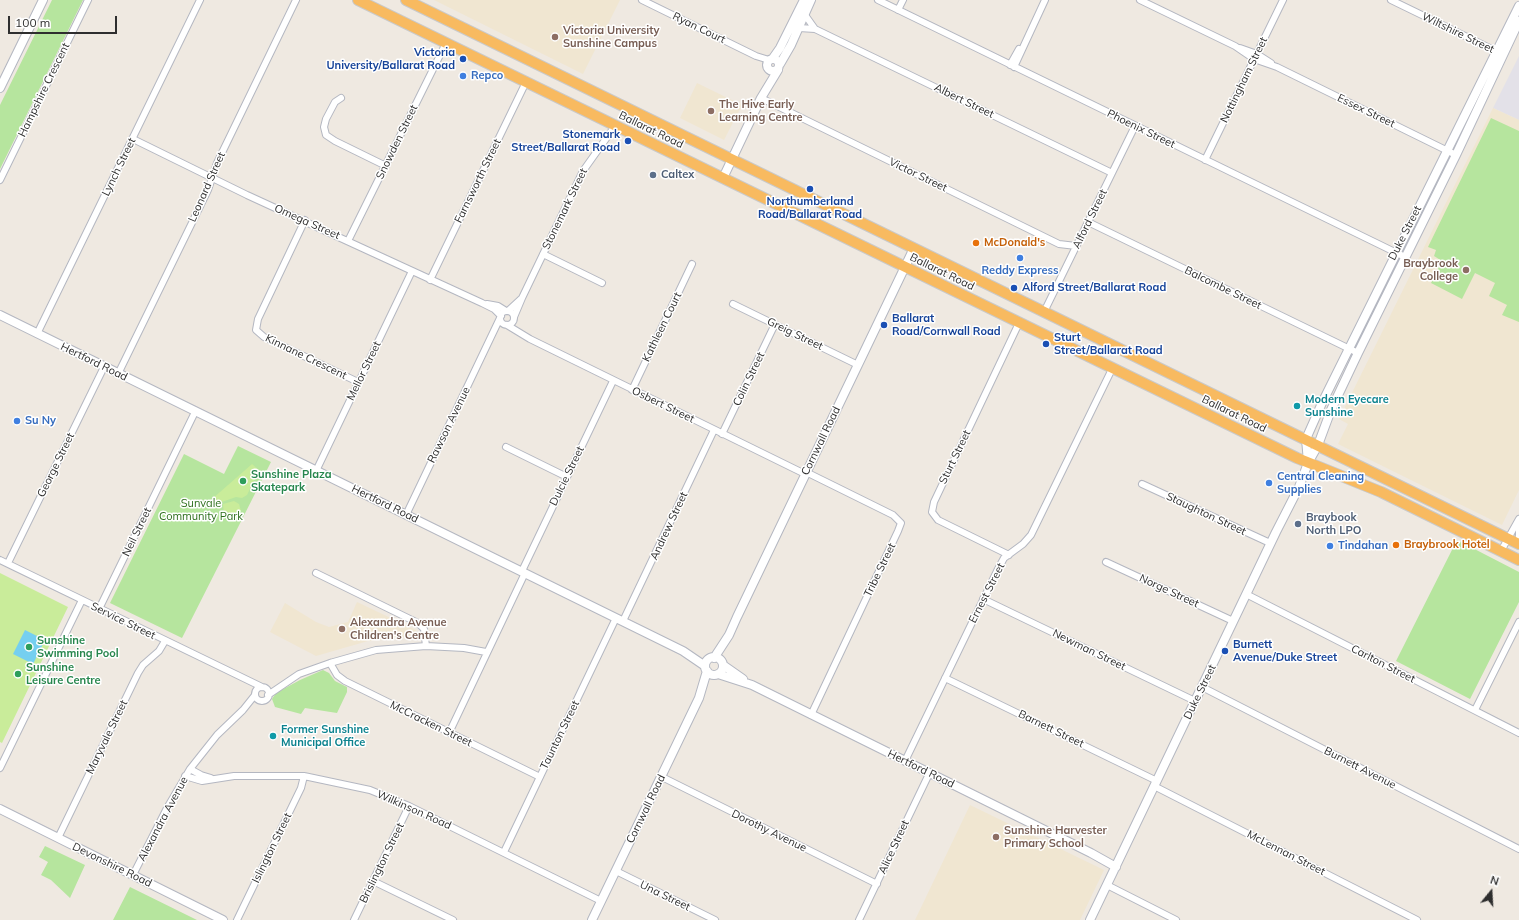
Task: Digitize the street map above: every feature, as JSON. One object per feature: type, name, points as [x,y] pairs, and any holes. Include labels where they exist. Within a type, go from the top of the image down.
[{"type":"highway","name":"Ballarat Road","points":[[358,0],[749,190],[905,268],[1308,463],[1381,492],[1519,560]]},
{"type":"highway","name":"Ballarat Road","points":[[406,0],[1519,544]]},
{"type":"street","points":[[0,88],[3,75],[43,0]]},
{"type":"street","name":"Hampshire Crescent","points":[[0,180],[88,0]]},
{"type":"street","name":"Lynch Street","points":[[38,334],[200,0]]},
{"type":"street","name":"Leonard Street","points":[[118,374],[208,190],[217,163],[296,0]]},
{"type":"street","name":"Ryan Court","points":[[642,0],[769,62]]},
{"type":"street","points":[[761,98],[769,62],[780,48],[804,0]]},
{"type":"street","points":[[722,178],[761,98],[799,28],[811,0]]},
{"type":"street","name":"Phoenix Street","points":[[878,0],[1405,257]]},
{"type":"street","points":[[898,10],[902,0]]},
{"type":"street","points":[[1012,66],[1045,0]]},
{"type":"street","name":"Essex Street","points":[[1140,0],[1456,155]]},
{"type":"street","name":"Nottingham Street","points":[[1205,160],[1283,0]]},
{"type":"street","name":"Wiltshire Street","points":[[1391,0],[1500,53]]},
{"type":"street","name":"Duke Street","points":[[1090,920],[1270,543],[1299,487],[1308,463],[1318,445],[1331,410],[1358,353],[1456,155],[1519,6]]},
{"type":"street","name":"Albert Street","points":[[805,15],[815,28]]},
{"type":"street","name":"Duke Street","points":[[1308,463],[1306,439],[1322,403],[1395,253],[1500,53],[1519,21]]},
{"type":"street","name":"Albert Street","points":[[799,28],[815,28],[1112,173]]},
{"type":"street","name":"Snowden Street","points":[[348,241],[446,42]]},
{"type":"street","points":[[769,62],[777,59],[779,67]]},
{"type":"street","name":"Farnsworth Street","points":[[430,280],[526,82]]},
{"type":"street","points":[[341,98],[335,102],[326,119],[324,127],[326,135],[386,166]]},
{"type":"street","name":"Victor Street","points":[[761,98],[1059,244],[1076,246]]},
{"type":"street","name":"Stonemark Street","points":[[514,319],[522,298],[583,171],[615,126]]},
{"type":"street","name":"Alford Street","points":[[1044,312],[1135,126]]},
{"type":"street","name":"Omega Street","points":[[133,139],[212,178],[482,303],[494,310],[506,325]]},
{"type":"street","name":"Kinnane Crescent","points":[[305,220],[258,319],[256,330],[264,337],[358,382]]},
{"type":"street","name":"Balcombe Street","points":[[1088,222],[1358,353]]},
{"type":"street","name":"Cornwall Road","points":[[717,661],[805,473],[914,248]]},
{"type":"street","points":[[543,254],[602,283]]},
{"type":"street","name":"Kathleen Court","points":[[632,390],[692,264]]},
{"type":"street","name":"Mellor Street","points":[[316,471],[412,271]]},
{"type":"street","name":"Stonemark Street","points":[[500,317],[522,298]]},
{"type":"street","name":"Omega Street","points":[[482,303],[498,306],[512,313],[514,319]]},
{"type":"street","name":"Greig Street","points":[[733,304],[858,365]]},
{"type":"street","name":"Hertford Road","points":[[0,315],[620,619],[683,651],[711,672],[752,685]]},
{"type":"street","name":"Rawson Avenue","points":[[406,515],[500,317]]},
{"type":"street","points":[[514,319],[523,335]]},
{"type":"street","name":"Rawson Avenue","points":[[492,336],[514,319]]},
{"type":"street","name":"Sturt Street","points":[[1009,555],[938,520],[932,512],[934,502],[1019,323]]},
{"type":"street","name":"Colin Street","points":[[722,434],[775,324]]},
{"type":"street","name":"Osbert Street","points":[[506,325],[613,381],[805,473]]},
{"type":"street","name":"George Street","points":[[8,563],[104,367]]},
{"type":"street","name":"Ernest Street","points":[[905,761],[1001,562],[1023,544],[1031,535],[1112,368]]},
{"type":"street","name":"Dulcie Street","points":[[449,733],[613,381]]},
{"type":"street","name":"Neil Street","points":[[99,609],[196,412]]},
{"type":"street","name":"Andrew Street","points":[[620,619],[714,430]]},
{"type":"street","points":[[506,447],[567,477]]},
{"type":"street","name":"Tribe Street","points":[[805,473],[893,515],[901,523],[811,715]]},
{"type":"street","name":"Staughton Street","points":[[1142,484],[1270,543]]},
{"type":"street","points":[[1501,550],[1519,519]]},
{"type":"street","points":[[1519,524],[1519,540]]},
{"type":"street","name":"Service Street","points":[[0,560],[263,688]]},
{"type":"street","name":"Norge Street","points":[[1106,562],[1233,621]]},
{"type":"street","points":[[316,572],[418,623],[424,629],[426,646]]},
{"type":"street","name":"Carlton Street","points":[[1246,594],[1519,733]]},
{"type":"street","name":"Newman Street","points":[[983,599],[1195,701]]},
{"type":"street","points":[[0,768],[82,600]]},
{"type":"street","name":"Taunton Street","points":[[504,852],[540,776],[620,619]]},
{"type":"street","points":[[1475,710],[1519,622]]},
{"type":"street","name":"Maryvale Street","points":[[58,838],[138,673],[143,665],[159,651],[165,641]]},
{"type":"street","points":[[283,684],[257,688],[255,694],[260,701],[266,700],[268,695],[299,674],[330,663],[376,650],[426,646],[464,648],[486,652]]},
{"type":"street","name":"Hertford Road","points":[[683,651],[717,661],[752,685],[811,715],[1091,853],[1117,864]]},
{"type":"street","points":[[717,661],[722,670],[711,672],[707,662],[717,661]]},
{"type":"street","name":"McCracken Street","points":[[330,663],[337,675],[345,682],[540,776]]},
{"type":"street","name":"Cornwall Road","points":[[592,920],[662,777],[711,672]]},
{"type":"street","name":"Barnett Street","points":[[945,678],[1156,784]]},
{"type":"street","name":"Service Street","points":[[247,681],[255,694]]},
{"type":"street","name":"Burnett Avenue","points":[[1202,687],[1519,849]]},
{"type":"street","points":[[263,688],[268,695]]},
{"type":"street","name":"Alexandra Avenue","points":[[133,876],[185,776],[217,735],[243,710],[255,694]]},
{"type":"street","name":"Alexandra Avenue","points":[[243,710],[260,701]]},
{"type":"street","name":"Wilkinson Road","points":[[190,769],[201,776],[213,778]]},
{"type":"street","name":"Alice Street","points":[[860,920],[929,774]]},
{"type":"street","name":"Wilkinson Road","points":[[185,776],[202,781],[213,778],[255,775],[304,776],[350,785],[409,806],[602,901]]},
{"type":"street","name":"Islington Street","points":[[237,920],[301,788],[304,776]]},
{"type":"street","name":"Dorothy Avenue","points":[[662,777],[877,884]]},
{"type":"street","name":"McLennan Street","points":[[1156,784],[1417,920]]},
{"type":"street","name":"Brislington Street","points":[[354,920],[409,806]]},
{"type":"street","name":"Devonshire Road","points":[[0,810],[223,920]]},
{"type":"street","name":"Una Street","points":[[616,871],[715,920]]},
{"type":"street","points":[[373,881],[453,920]]},
{"type":"street","points":[[1107,885],[1176,920]]},
{"type":"shaded area","name":"Victoria University Sunshine Campus","points":[[434,0],[620,0],[583,74]]},
{"type":"shaded area","points":[[1519,56],[1519,120],[1493,108]]},
{"type":"shaded area","name":"The Hive Early Learning Centre","points":[[697,83],[742,105],[724,140],[680,118]]},
{"type":"shaded area","name":"Braybrook College","points":[[1493,108],[1519,120],[1519,490],[1502,525],[1338,444],[1348,424],[1339,419]]},
{"type":"shaded area","name":"Alexandra Avenue Children's Centre","points":[[357,602],[416,630],[414,636],[368,641],[316,656],[270,632],[285,603],[316,622],[329,627],[348,622]]},
{"type":"shaded area","name":"Sunshine Harvester Primary School","points":[[970,805],[1104,870],[1080,920],[915,920]]},
{"type":"green space","points":[[52,0],[83,0],[0,169],[0,105]]},
{"type":"green space","points":[[1491,118],[1519,131],[1519,322],[1502,315],[1507,305],[1489,296],[1495,283],[1475,273],[1462,299],[1431,283],[1442,261],[1434,256],[1436,250],[1428,247]]},
{"type":"green space","name":"Sunvale Community Park","points":[[238,446],[271,462],[182,638],[110,603],[184,454],[224,474]]},
{"type":"green space","name":"Sunshine Plaza Skatepark","points":[[252,464],[259,470],[247,495],[242,498],[236,497],[216,504],[212,499]]},
{"type":"green space","points":[[234,501],[239,504],[241,511],[224,515],[223,504]]},
{"type":"green space","points":[[1457,540],[1519,572],[1519,602],[1470,699],[1396,661]]},
{"type":"green space","name":"Sunshine Leisure Centre","points":[[0,573],[68,607],[2,743],[0,742]]},
{"type":"green space","points":[[323,670],[329,673],[335,681],[347,687],[347,692],[337,713],[305,708],[301,714],[275,707],[272,699],[276,693]]},
{"type":"green space","points":[[45,846],[85,865],[70,898],[51,880],[41,875],[48,862],[39,857]]},
{"type":"green space","points":[[130,887],[197,920],[113,920]]},
{"type":"water","name":"Sunshine Swimming Pool","points":[[25,630],[45,640],[33,664],[13,654]]},
{"type":"place","name":"Victoria University Sunshine Campus","points":[[555,37]]},
{"type":"place","name":"Victoria University/Ballarat Road","points":[[463,59]]},
{"type":"place","name":"Repco","points":[[463,76]]},
{"type":"place","name":"The Hive Early Learning Centre","points":[[711,111]]},
{"type":"place","name":"Stonemark Street/Ballarat Road","points":[[628,141]]},
{"type":"place","name":"Caltex","points":[[653,175]]},
{"type":"place","name":"Northumberland Road/Ballarat Road","points":[[810,189]]},
{"type":"place","name":"McDonald's","points":[[976,243]]},
{"type":"place","name":"Reddy Express","points":[[1020,258]]},
{"type":"place","name":"Braybrook College","points":[[1466,270]]},
{"type":"place","name":"Alford Street/Ballarat Road","points":[[1014,288]]},
{"type":"place","name":"Ballarat Road/Cornwall Road","points":[[884,325]]},
{"type":"place","name":"Sturt Street/Ballarat Road","points":[[1046,344]]},
{"type":"place","name":"Modern Eyecare Sunshine","points":[[1297,406]]},
{"type":"place","name":"Su Ny","points":[[17,421]]},
{"type":"place","name":"Sunshine Plaza Skatepark","points":[[243,481]]},
{"type":"place","name":"Central Cleaning Supplies","points":[[1269,483]]},
{"type":"place","name":"Braybook North LPO","points":[[1298,524]]},
{"type":"place","name":"Braybrook Hotel","points":[[1396,545]]},
{"type":"place","name":"Tindahan","points":[[1330,546]]},
{"type":"place","name":"Alexandra Avenue Children's Centre","points":[[342,629]]},
{"type":"place","name":"Sunshine Swimming Pool","points":[[29,647]]},
{"type":"place","name":"Burnett Avenue/Duke Street","points":[[1225,651]]},
{"type":"place","name":"Sunshine Leisure Centre","points":[[18,674]]},
{"type":"place","name":"Former Sunshine Municipal Office","points":[[273,736]]},
{"type":"place","name":"Sunshine Harvester Primary School","points":[[996,837]]}]
